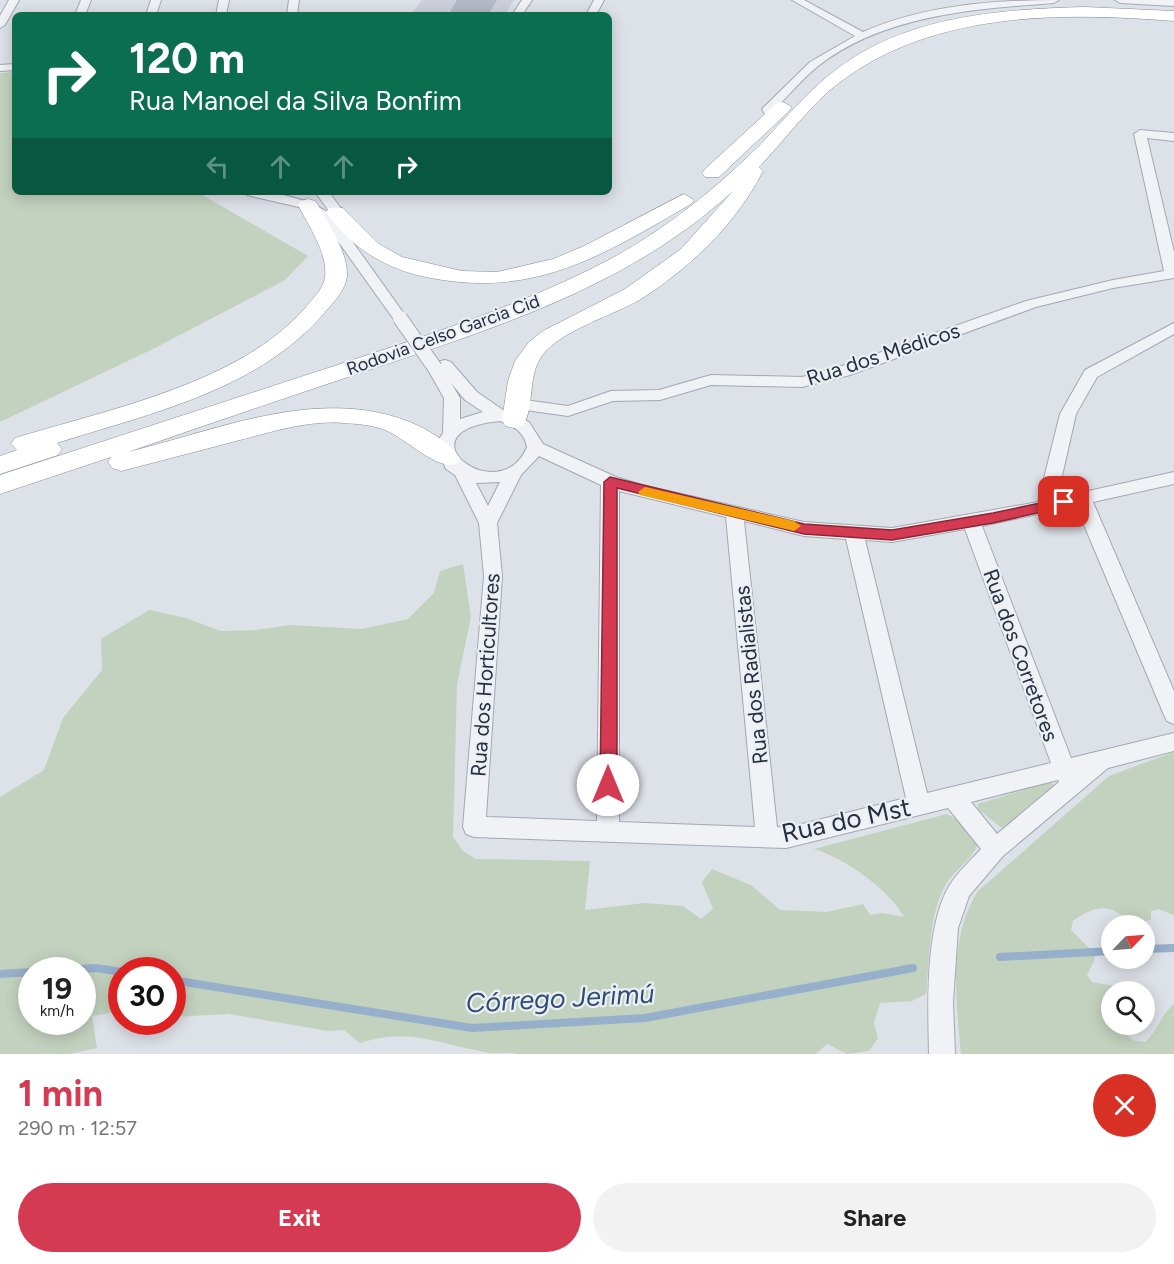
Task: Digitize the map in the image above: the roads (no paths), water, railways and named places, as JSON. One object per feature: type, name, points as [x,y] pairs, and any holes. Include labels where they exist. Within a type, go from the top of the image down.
[{"type":"highway","name":"Rodovia Celso Garcia Cid","points":[[0,465],[468,315],[583,268],[622,247],[684,200],[826,67],[869,43],[951,18],[1029,6],[1084,5],[1174,9]]},
{"type":"highway","name":"Rodovia Celso Garcia Cid","points":[[0,485],[467,329],[540,300],[632,255],[670,232],[765,151],[824,87],[857,61],[895,43],[945,28],[1007,17],[1069,11],[1174,16]]},
{"type":"highway","points":[[511,413],[527,361],[537,347],[551,336],[633,294],[688,253],[739,199],[765,151]]},
{"type":"highway","points":[[0,452],[209,382],[249,364],[296,333],[319,309],[336,278],[334,262],[315,199]]},
{"type":"highway","points":[[336,212],[381,255],[412,267],[468,279],[538,273],[575,260],[684,200]]},
{"type":"highway","points":[[0,490],[260,426],[320,414],[346,413],[390,422],[422,438],[455,465]]},
{"type":"street","points":[[0,25],[3,15],[14,0]]},
{"type":"street","points":[[797,0],[862,36]]},
{"type":"street","points":[[772,117],[768,109],[819,60],[862,36],[949,13],[1013,3],[1054,0]]},
{"type":"street","points":[[1120,0],[1174,3]]},
{"type":"street","points":[[1173,274],[1140,134],[1174,137]]},
{"type":"street","points":[[279,195],[315,199],[336,212],[440,367],[471,396],[511,413],[531,433],[535,447],[528,462],[514,472],[488,477],[455,465],[445,445],[451,432],[452,398],[440,367]]},
{"type":"street","points":[[315,199],[405,317]]},
{"type":"street","name":"Rua dos Médicos","points":[[511,413],[568,411],[611,396],[660,395],[697,382],[711,380],[802,382],[844,371],[1031,304],[1113,284],[1173,274]]},
{"type":"street","points":[[1046,507],[1068,414],[1091,374],[1174,328]]},
{"type":"street","points":[[451,432],[478,417],[511,413]]},
{"type":"street","points":[[535,447],[610,482],[734,513],[804,529],[892,535],[1046,507],[1174,478]]},
{"type":"street","name":"Rua dos Horticultores","points":[[455,465],[488,523],[493,576],[474,827]]},
{"type":"street","points":[[488,523],[514,472]]},
{"type":"street","points":[[608,832],[610,482]]},
{"type":"street","points":[[1082,498],[1174,715]]},
{"type":"street","name":"Rua dos Radialistas","points":[[734,513],[767,837]]},
{"type":"street","name":"Rua dos Corretores","points":[[971,522],[1068,778]]},
{"type":"street","points":[[854,532],[919,805]]},
{"type":"street","points":[[942,1054],[940,1003],[946,928],[960,889],[995,849],[1068,778],[1104,759],[1174,742]]},
{"type":"street","name":"Rua do Mst","points":[[474,827],[786,838],[952,796],[1068,778]]},
{"type":"street","points":[[952,796],[995,849]]},
{"type":"waterway","name":"Córrego Jerimú","points":[[1155,949],[1174,948]]},
{"type":"waterway","name":"Córrego Jerimú","points":[[1000,957],[1101,952]]},
{"type":"waterway","name":"Córrego Jerimú","points":[[96,968],[108,970]]},
{"type":"waterway","name":"Córrego Jerimú","points":[[186,982],[472,1028],[645,1018],[913,968]]},
{"type":"waterway","name":"Córrego Jerimú","points":[[0,974],[18,973]]}]
